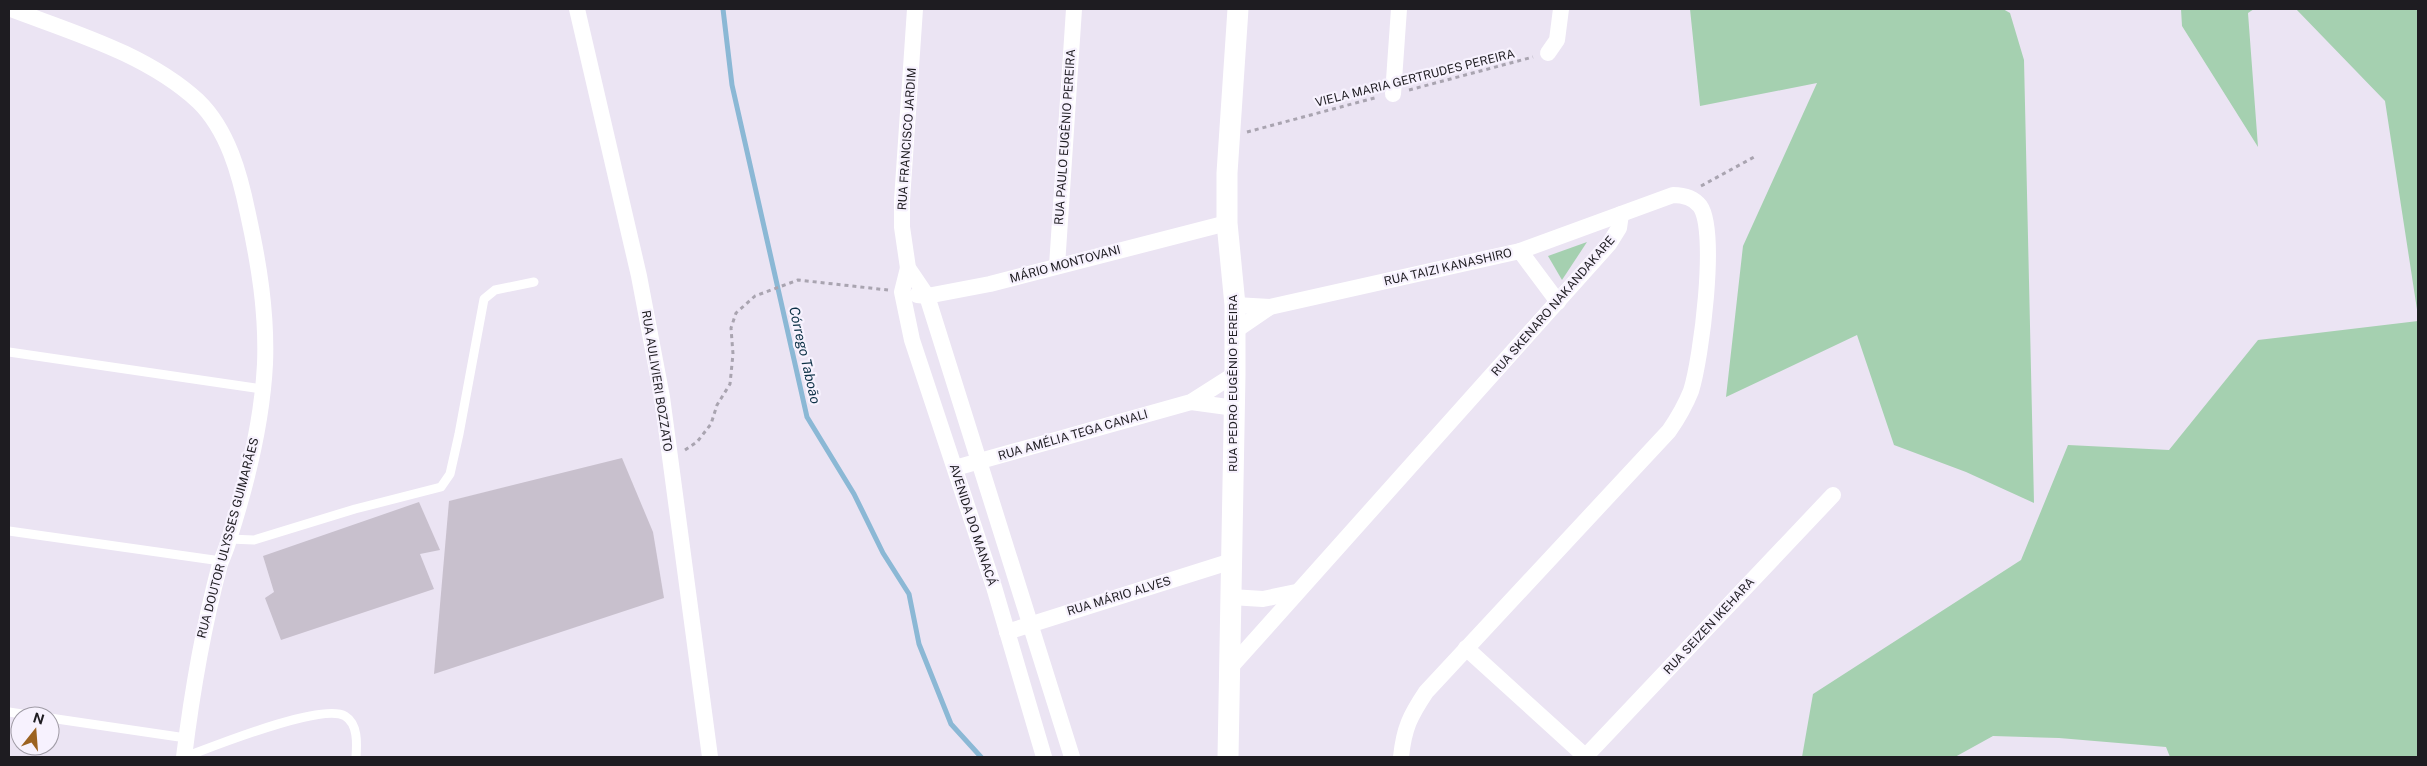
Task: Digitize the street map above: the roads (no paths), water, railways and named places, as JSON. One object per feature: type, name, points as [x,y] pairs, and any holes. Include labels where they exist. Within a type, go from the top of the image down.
[{"type":"street","name":"RUA DOUTOR ULYSSES GUIMARÃES","points":[[11,9],[124,54],[168,78],[199,102],[222,132],[242,182],[258,262],[266,319],[262,389],[247,473],[221,561],[201,640],[184,757]]},
{"type":"street","name":"RUA AULIVIERI BOZZATO","points":[[577,9],[639,276],[662,397],[710,757]]},
{"type":"street","name":"RUA FRANCISCO JARDIM","points":[[902,292],[908,268],[902,227],[902,200],[916,9]]},
{"type":"street","name":"RUA PAULO EUGÊNIO PEREIRA","points":[[1057,266],[1074,9]]},
{"type":"street","name":"RUA PEDRO EUGÊNIO PEREIRA","points":[[1228,757],[1235,331],[1227,223],[1229,138],[1238,9]]},
{"type":"street","points":[[1393,94],[1399,9]]},
{"type":"street","points":[[1548,53],[1557,40],[1561,9]]},
{"type":"street","points":[[1401,757],[1404,734],[1413,712],[1426,692],[1669,431],[1682,412],[1697,367],[1708,246],[1707,229],[1701,207],[1694,200],[1683,195],[1663,197],[1621,214]]},
{"type":"street","name":"RUA TAIZI KANASHIRO","points":[[1234,305],[1270,307],[1520,251],[1621,214]]},
{"type":"street","name":"RUA SKENARO NAKANDAKARE","points":[[1229,669],[1296,592],[1610,244],[1619,228],[1621,214]]},
{"type":"street","name":"MÁRIO MONTOVANI","points":[[902,292],[927,296],[990,284],[1227,223]]},
{"type":"street","points":[[1520,251],[1558,302]]},
{"type":"street","name":"RUA FRANCISCO JARDIM","points":[[908,268],[927,296]]},
{"type":"street","name":"AVENIDA DO MANACÁ","points":[[902,292],[912,340],[1008,632],[1044,757]]},
{"type":"street","name":"AVENIDA DO MANACÁ","points":[[927,296],[1072,757]]},
{"type":"street","name":"RUA TAIZI KANASHIRO","points":[[1235,331],[1270,307]]},
{"type":"street","name":"RUA AMÉLIA TEGA CANALI","points":[[955,468],[1191,402],[1235,374]]},
{"type":"street","name":"RUA AMÉLIA TEGA CANALI","points":[[1191,402],[1235,408]]},
{"type":"street","name":"RUA SEIZEN IKEHARA","points":[[1586,757],[1833,495]]},
{"type":"street","name":"RUA MÁRIO ALVES","points":[[1008,632],[1031,623],[1232,561]]},
{"type":"street","points":[[1231,597],[1263,599],[1296,592]]},
{"type":"street","points":[[1466,648],[1586,757]]},
{"type":"lane","points":[[229,539],[254,540],[355,509],[441,487],[450,474],[484,299],[495,290],[534,282]]},
{"type":"lane","points":[[9,352],[262,389]]},
{"type":"lane","points":[[9,531],[221,561]]},
{"type":"lane","points":[[184,757],[275,724],[336,711],[346,716],[354,726],[357,742],[356,757]]},
{"type":"lane","points":[[60,719],[186,738]]},
{"type":"waterway","name":"Córrego Taboão","points":[[723,9],[732,85],[807,417],[854,494],[883,553],[909,594],[919,644],[951,724],[981,757]]}]
